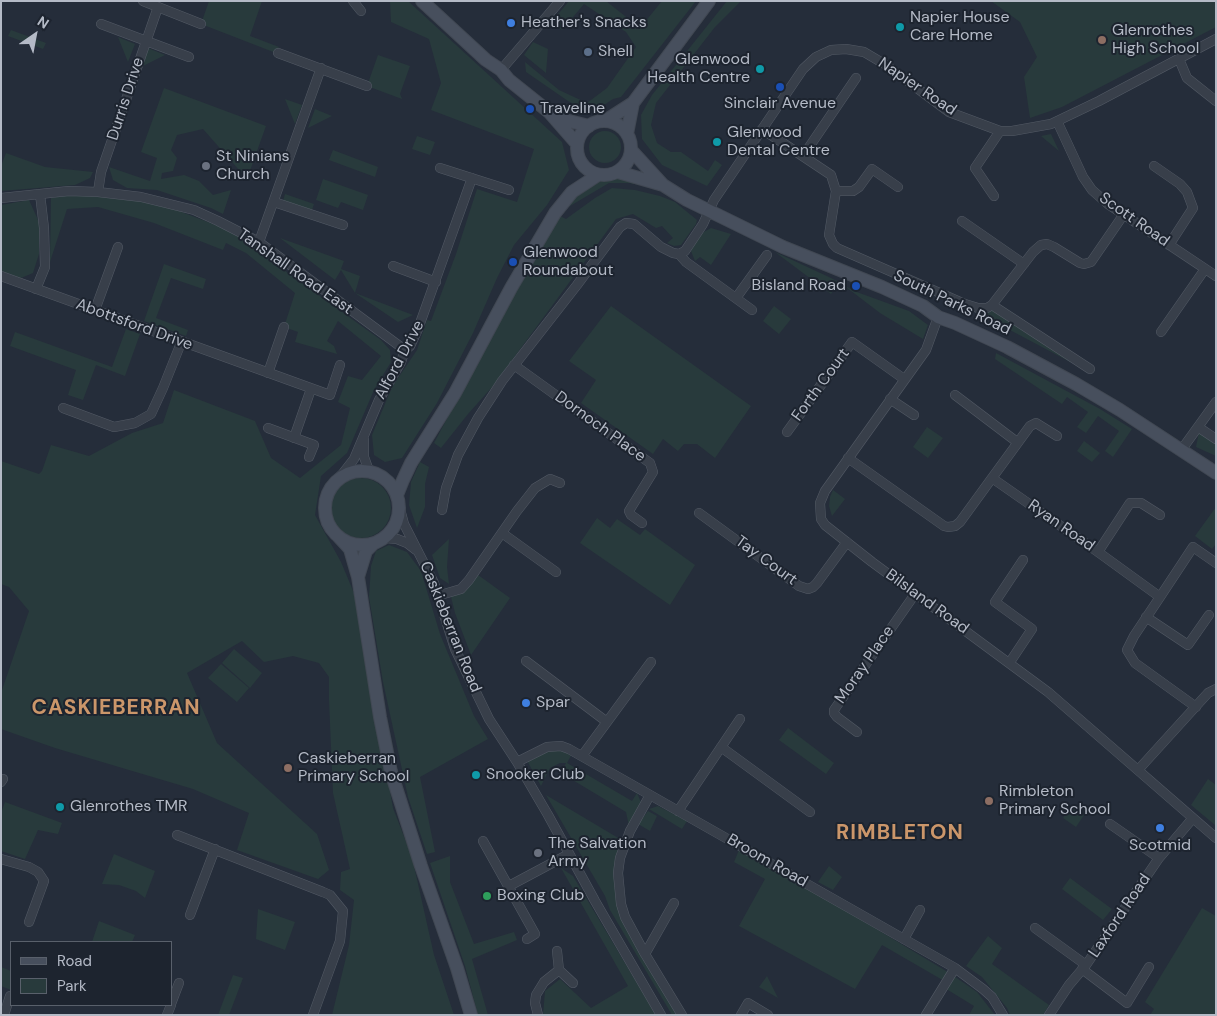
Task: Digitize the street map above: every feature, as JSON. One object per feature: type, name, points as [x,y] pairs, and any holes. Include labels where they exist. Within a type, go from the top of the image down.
[{"type":"main road","points":[[422,1],[486,60],[501,70],[509,80],[549,112],[577,144]]},
{"type":"main road","points":[[605,121],[618,124],[627,134],[631,142],[631,150],[627,163],[618,172],[611,175],[598,175],[591,172],[580,162],[577,144],[583,131],[589,126],[605,121],[632,103],[709,1]]},
{"type":"main road","points":[[627,134],[632,103]]},
{"type":"main road","points":[[549,112],[565,120],[589,126]]},
{"type":"main road","name":"South Parks Road","points":[[631,150],[663,185]]},
{"type":"main road","points":[[572,192],[580,162]]},
{"type":"main road","name":"South Parks Road","points":[[618,172],[663,185],[783,247],[882,287],[923,306],[938,317],[1007,347],[1055,372],[1120,410],[1216,473]]},
{"type":"main road","points":[[397,495],[411,463],[454,393],[511,288],[555,213],[572,192],[598,175]]},
{"type":"main road","points":[[385,479],[397,474],[411,463]]},
{"type":"main road","points":[[358,577],[366,551],[373,544],[385,538],[392,530],[398,520],[400,509],[397,495],[392,486],[385,479],[369,471],[349,473],[340,477],[330,490],[325,506],[326,518],[330,528],[350,549],[358,577],[380,717],[391,772],[471,1015]]},
{"type":"main road","points":[[338,536],[348,543],[360,545],[373,544]]},
{"type":"street","points":[[143,1],[201,24]]},
{"type":"street","points":[[352,1],[360,11]]},
{"type":"street","points":[[501,70],[560,1]]},
{"type":"street","name":"Durris Drive","points":[[98,192],[101,172],[158,7]]},
{"type":"street","points":[[101,24],[189,57]]},
{"type":"street","name":"Napier Road","points":[[680,254],[685,251],[703,224],[714,200],[762,128],[803,69],[816,56],[831,50],[846,49],[864,52],[886,65],[949,112],[1000,131],[1012,131],[1057,122],[1216,39]]},
{"type":"street","points":[[278,53],[367,86]]},
{"type":"street","points":[[1179,59],[1187,78],[1216,101]]},
{"type":"street","points":[[259,242],[321,68]]},
{"type":"street","points":[[802,156],[856,78]]},
{"type":"street","name":"Scott Road","points":[[1057,122],[1082,177],[1092,190],[1108,204],[1216,276]]},
{"type":"street","points":[[762,128],[831,175],[836,190],[829,235],[830,241],[837,248],[978,308],[987,308],[992,305],[1033,252],[1041,246],[1047,244],[1080,263],[1091,262],[1124,214]]},
{"type":"street","points":[[994,196],[975,168],[1000,131]]},
{"type":"street","points":[[1154,166],[1180,184],[1187,192],[1193,208],[1169,245]]},
{"type":"street","points":[[440,168],[509,190]]},
{"type":"street","points":[[836,190],[853,191],[872,169],[898,187]]},
{"type":"street","name":"Alford Drive","points":[[340,477],[354,459],[379,400],[418,329],[472,178]]},
{"type":"street","name":"Tanshall Road East","points":[[1,198],[69,191],[98,192],[140,197],[194,210],[259,242],[405,350]]},
{"type":"street","points":[[36,289],[45,267],[44,228],[40,194]]},
{"type":"street","points":[[274,202],[343,225]]},
{"type":"street","points":[[962,221],[1024,264]]},
{"type":"street","points":[[442,510],[452,471],[466,438],[514,365],[577,285],[620,226],[626,223],[634,224],[661,247],[680,254],[686,262],[752,310]]},
{"type":"street","points":[[95,310],[118,247]]},
{"type":"street","points":[[736,298],[767,255]]},
{"type":"street","points":[[393,266],[436,282]]},
{"type":"street","points":[[1160,332],[1205,268]]},
{"type":"street","name":"Abottsford Drive","points":[[1,276],[330,395],[340,365]]},
{"type":"street","points":[[992,305],[1090,369]]},
{"type":"street","name":"Bilsland Road","points":[[938,317],[926,350],[825,490],[820,508],[821,519],[847,542],[915,594],[1010,662],[1048,692],[1216,838]]},
{"type":"street","points":[[268,373],[284,327]]},
{"type":"street","points":[[63,408],[114,427],[135,423],[151,414],[181,342]]},
{"type":"street","name":"Forth Court","points":[[787,432],[852,342],[904,379]]},
{"type":"street","name":"Dornoch Place","points":[[514,365],[650,463],[654,472],[629,511],[631,515],[642,523]]},
{"type":"street","points":[[294,438],[310,389]]},
{"type":"street","points":[[955,395],[1017,442]]},
{"type":"street","points":[[890,399],[914,415]]},
{"type":"street","points":[[1182,449],[1216,402]]},
{"type":"street","points":[[848,458],[948,527],[955,526],[960,522],[1030,426],[1036,423],[1057,436]]},
{"type":"street","points":[[1198,427],[1216,439]]},
{"type":"street","points":[[268,428],[314,445],[309,457]]},
{"type":"street","points":[[364,437],[364,457],[369,471]]},
{"type":"street","name":"Ryan Road","points":[[992,478],[1160,597]]},
{"type":"street","points":[[437,596],[460,589],[469,580],[529,493],[550,479],[560,483]]},
{"type":"street","points":[[1098,552],[1130,503],[1142,502],[1160,515]]},
{"type":"street","name":"Caskieberran Road","points":[[400,509],[404,524],[431,576],[459,658],[489,719],[517,762],[661,1015]]},
{"type":"street","name":"Tay Court","points":[[699,512],[799,586],[808,589],[817,583],[847,542]]},
{"type":"street","points":[[502,533],[556,572]]},
{"type":"street","name":"Caskieberran Road","points":[[385,538],[397,539],[418,551]]},
{"type":"street","points":[[1196,707],[1135,663],[1127,650],[1146,617],[1193,547],[1216,563]]},
{"type":"street","points":[[1010,662],[1032,629],[995,602],[1023,560]]},
{"type":"street","name":"Moray Place","points":[[857,732],[837,717],[834,710],[915,594]]},
{"type":"street","points":[[1146,617],[1188,645],[1209,614]]},
{"type":"street","points":[[526,661],[607,722]]},
{"type":"street","points":[[582,756],[651,662]]},
{"type":"street","points":[[1138,770],[1208,694],[1216,689]]},
{"type":"street","points":[[678,811],[740,719]]},
{"type":"street","name":"Broom Road","points":[[517,762],[540,750],[553,746],[568,749],[582,756],[955,968],[992,997],[1003,1015]]},
{"type":"street","points":[[721,747],[810,812]]},
{"type":"street","points":[[650,795],[625,842],[618,873],[621,904],[625,916],[645,954],[682,1015]]},
{"type":"street","name":"Laxford Road","points":[[1049,1015],[1159,858],[1192,818]]},
{"type":"street","points":[[1110,824],[1159,858]]},
{"type":"street","points":[[177,835],[330,896],[343,911],[340,941],[313,1015]]},
{"type":"street","points":[[483,841],[535,934],[527,939]]},
{"type":"street","points":[[190,915],[215,849]]},
{"type":"street","points":[[509,886],[569,854]]},
{"type":"street","points":[[1,859],[29,867],[38,872],[44,881],[29,922]]},
{"type":"street","points":[[645,954],[674,903]]},
{"type":"street","points":[[904,939],[920,910]]},
{"type":"street","points":[[1035,928],[1127,1003],[1149,967]]},
{"type":"street","points":[[557,950],[560,970],[573,983]]},
{"type":"street","points":[[926,1015],[955,968]]},
{"type":"street","points":[[538,1015],[535,1003],[536,995],[544,982],[560,970]]},
{"type":"street","points":[[172,1001],[179,983]]},
{"type":"street","points":[[4,1015],[10,996]]},
{"type":"street","points":[[741,1015],[748,1004],[768,1015]]},
{"type":"green space","points":[[209,1],[262,1],[250,36],[279,47],[276,53],[201,24]]},
{"type":"green space","points":[[390,1],[408,1],[562,142],[569,170],[547,205],[514,245],[473,333],[437,403],[402,458],[385,462],[374,455],[372,435],[392,387],[417,350],[427,320],[431,321],[456,254],[477,189],[517,202],[534,149],[431,110],[441,83],[429,39],[391,22]]},
{"type":"green space","points":[[569,1],[606,1],[640,28],[662,1],[696,1],[621,97],[613,99],[601,107],[585,110],[568,101],[526,72],[525,62],[559,90],[587,103],[607,88],[636,47],[626,32],[584,4],[562,30],[555,25],[555,18]]},
{"type":"green space","points":[[727,1],[741,1],[715,27],[656,103],[651,125],[657,143],[671,152],[681,152],[708,171],[715,160],[722,165],[707,186],[662,165],[642,139],[641,115],[652,95]]},
{"type":"green space","name":"Glenrothes High School","points":[[991,1],[1216,1],[1216,27],[1062,107],[1030,118],[1024,77],[1037,57],[1020,22]]},
{"type":"green space","points":[[11,30],[46,43],[43,49],[8,36]]},
{"type":"green space","points":[[118,37],[135,44],[128,62]]},
{"type":"green space","points":[[533,42],[548,49],[546,73],[524,55]]},
{"type":"green space","points":[[148,48],[165,55],[141,67]]},
{"type":"green space","points":[[378,55],[410,66],[400,94],[402,99],[367,86]]},
{"type":"green space","points":[[164,88],[266,126],[247,179],[203,129],[177,135],[171,150],[177,158],[173,171],[162,173],[161,179],[184,175],[199,181],[213,195],[231,190],[223,214],[211,208],[157,190],[127,188],[113,180],[109,167],[150,181],[157,158],[141,152]]},
{"type":"green space","points":[[285,99],[302,105],[295,124]]},
{"type":"green space","points":[[315,109],[332,116],[308,128]]},
{"type":"green space","points":[[605,131],[616,136],[621,147],[616,158],[605,163],[594,158],[589,147],[594,136]]},
{"type":"green space","points":[[1051,134],[1059,151],[1041,136]]},
{"type":"green space","points":[[417,136],[435,142],[430,155],[412,149]]},
{"type":"green space","points":[[333,150],[378,167],[375,177],[329,160]]},
{"type":"green space","points":[[6,153],[45,167],[93,172],[90,178],[75,185],[1,191],[1,166]]},
{"type":"green space","points":[[622,176],[661,189],[629,183],[609,183],[565,209],[582,189],[606,179]]},
{"type":"green space","points":[[323,179],[368,195],[363,210],[341,202],[338,208],[316,200]]},
{"type":"green space","points":[[612,188],[635,190],[675,202],[697,220],[696,224],[681,245],[674,246],[667,243],[673,238],[662,226],[656,228],[633,214],[616,219],[493,386],[441,448],[434,443],[500,319],[540,252],[558,215],[566,219]]},
{"type":"green space","points":[[285,194],[314,204],[312,210],[283,201]]},
{"type":"green space","points":[[68,195],[118,196],[166,206],[226,229],[260,247],[274,263],[381,340],[390,350],[391,362],[374,390],[347,453],[321,476],[315,515],[341,562],[354,593],[393,808],[415,865],[434,955],[454,1015],[332,1015],[349,945],[354,900],[340,890],[341,872],[350,869],[333,793],[329,677],[319,663],[293,656],[264,662],[242,641],[187,673],[217,743],[317,834],[329,870],[318,879],[237,850],[249,813],[193,789],[55,748],[1,729],[1,693],[29,611],[9,587],[1,584],[1,461],[39,474],[42,471],[51,445],[89,456],[132,433],[163,423],[174,390],[255,421],[271,458],[300,478],[341,445],[350,408],[338,402],[348,376],[362,380],[381,356],[338,321],[327,341],[334,346],[337,354],[295,342],[298,332],[284,327],[295,293],[246,253],[226,243],[223,250],[154,223],[98,207],[67,209],[50,262],[51,198]]},
{"type":"green space","points":[[29,200],[39,222],[39,254],[33,273],[21,278],[1,271],[1,205]]},
{"type":"green space","points":[[711,228],[731,234],[711,265],[700,257],[695,261],[691,251],[700,234]]},
{"type":"green space","points":[[280,238],[344,261],[341,269],[360,276],[355,293],[341,270],[335,280]]},
{"type":"green space","points":[[775,252],[831,278],[839,282],[831,294]]},
{"type":"green space","points":[[164,264],[206,279],[203,289],[171,278],[156,318],[188,330],[186,336],[144,321]]},
{"type":"green space","points":[[842,284],[854,291],[909,311],[928,325],[923,339],[880,313]]},
{"type":"green space","points":[[355,293],[413,315],[398,322]]},
{"type":"green space","points":[[611,306],[751,406],[715,458],[697,444],[684,444],[678,451],[663,439],[653,454],[581,403],[596,380],[569,361]]},
{"type":"green space","points":[[774,306],[791,319],[779,334],[763,321]]},
{"type":"green space","points":[[994,310],[1074,364],[976,312]]},
{"type":"green space","points":[[126,329],[140,334],[125,376],[96,365],[83,400],[68,395],[76,370],[10,346],[15,332],[112,367]]},
{"type":"green space","points":[[996,353],[1100,409],[1132,429],[1113,457],[1105,451],[1119,431],[1098,416],[1086,433],[1077,427],[1088,412],[1067,397],[1062,404],[995,359]]},
{"type":"green space","points":[[927,427],[943,438],[928,458],[913,447]]},
{"type":"green space","points":[[1199,432],[1216,444],[1216,456],[1196,447]]},
{"type":"green space","points":[[1084,441],[1100,453],[1092,462],[1077,451]]},
{"type":"green space","points":[[420,462],[429,467],[425,484],[425,507],[417,528],[409,505],[411,482]]},
{"type":"green space","points":[[355,478],[367,478],[378,483],[386,491],[391,502],[389,520],[378,533],[367,538],[355,538],[344,533],[336,525],[331,514],[331,502],[336,491],[344,483]]},
{"type":"green space","points":[[833,490],[845,499],[832,516],[829,506]]},
{"type":"green space","points":[[1216,507],[1216,544],[1212,549],[1195,536]]},
{"type":"green space","points":[[597,518],[610,528],[617,519],[640,535],[645,529],[695,565],[670,605],[580,543]]},
{"type":"green space","points":[[449,539],[447,567],[449,584],[440,578],[432,555]]},
{"type":"green space","points":[[389,545],[407,552],[421,571],[440,634],[474,716],[488,739],[420,777],[435,852],[427,854],[408,797],[383,682],[369,597],[371,566],[376,551]]},
{"type":"green space","points":[[474,572],[510,598],[471,655],[455,613],[450,593]]},
{"type":"green space","points":[[234,649],[262,673],[250,688],[222,663]]},
{"type":"green space","points":[[221,664],[249,688],[237,702],[208,678]]},
{"type":"green space","points":[[788,728],[834,763],[826,774],[779,740]]},
{"type":"green space","points":[[547,747],[573,752],[567,763],[632,801],[637,793],[643,807],[630,831],[626,812],[561,773],[566,763],[560,763],[550,768],[541,786],[525,757]]},
{"type":"green space","points":[[1208,779],[1216,785],[1215,825],[1191,805]]},
{"type":"green space","points":[[546,795],[625,842],[620,858],[621,904],[682,1015],[672,1015],[610,910],[605,896]]},
{"type":"green space","points":[[5,802],[62,823],[58,834],[38,830],[25,859],[1,851],[1,813]]},
{"type":"green space","points":[[658,806],[687,821],[682,829],[649,809]]},
{"type":"green space","points":[[1071,806],[1084,815],[1076,827],[1063,818]]},
{"type":"green space","points":[[648,811],[657,816],[650,831],[638,824]]},
{"type":"green space","points":[[739,850],[820,895],[951,974],[977,992],[995,1015],[969,1015],[974,1006],[943,987],[946,982],[882,945],[855,989],[739,926],[765,879],[734,862]]},
{"type":"green space","points":[[114,854],[155,871],[145,898],[136,891],[119,885],[102,884]]},
{"type":"green space","points":[[450,856],[450,882],[474,944],[514,932],[517,940],[472,959],[488,1015],[478,1015],[465,966],[430,863]]},
{"type":"green space","points":[[829,866],[842,877],[833,890],[818,882]]},
{"type":"green space","points":[[561,868],[573,876],[656,1015],[543,1015],[545,991],[560,979],[591,1008],[628,986]]},
{"type":"green space","points":[[1070,878],[1112,909],[1103,920],[1062,889]]},
{"type":"green space","points":[[1202,908],[1216,916],[1216,1015],[1150,1015],[1154,1009],[1145,1002]]},
{"type":"green space","points":[[258,909],[295,922],[285,950],[256,939]]},
{"type":"green space","points":[[99,921],[135,935],[132,941],[92,941]]},
{"type":"green space","points":[[988,936],[1002,948],[992,964],[1049,1005],[1043,1015],[1010,1015],[1007,1008],[982,977],[966,966]]},
{"type":"green space","points":[[1,967],[10,971],[10,990],[1,986]]},
{"type":"green space","points":[[233,975],[243,978],[229,1015],[218,1015]]},
{"type":"green space","points":[[767,976],[778,998],[759,987]]},
{"type":"place","name":"Heather's Snacks","points":[[511,23]]},
{"type":"place","name":"Napier House Care Home","points":[[900,27]]},
{"type":"place","name":"Glenrothes High School","points":[[1102,40]]},
{"type":"place","name":"Shell","points":[[588,52]]},
{"type":"place","name":"Glenwood Health Centre","points":[[760,69]]},
{"type":"place","name":"Sinclair Avenue","points":[[780,87]]},
{"type":"place","name":"Traveline","points":[[530,109]]},
{"type":"place","name":"Glenwood Dental Centre","points":[[717,142]]},
{"type":"place","name":"St Ninians Church","points":[[206,166]]},
{"type":"place","name":"Glenwood Roundabout","points":[[513,262]]},
{"type":"place","name":"Bisland Road","points":[[856,286]]},
{"type":"place","name":"Spar","points":[[526,703]]},
{"type":"place","name":"Caskieberran Primary School","points":[[288,768]]},
{"type":"place","name":"Snooker Club","points":[[476,775]]},
{"type":"place","name":"Rimbleton Primary School","points":[[989,801]]},
{"type":"place","name":"Glenrothes TMR","points":[[60,807]]},
{"type":"place","name":"Scotmid","points":[[1160,828]]},
{"type":"place","name":"The Salvation Army","points":[[538,853]]},
{"type":"place","name":"Boxing Club","points":[[487,896]]},
{"type":"district","name":"CASKIEBERRAN","points":[[116,708]]},
{"type":"district","name":"RIMBLETON","points":[[900,833]]}]
